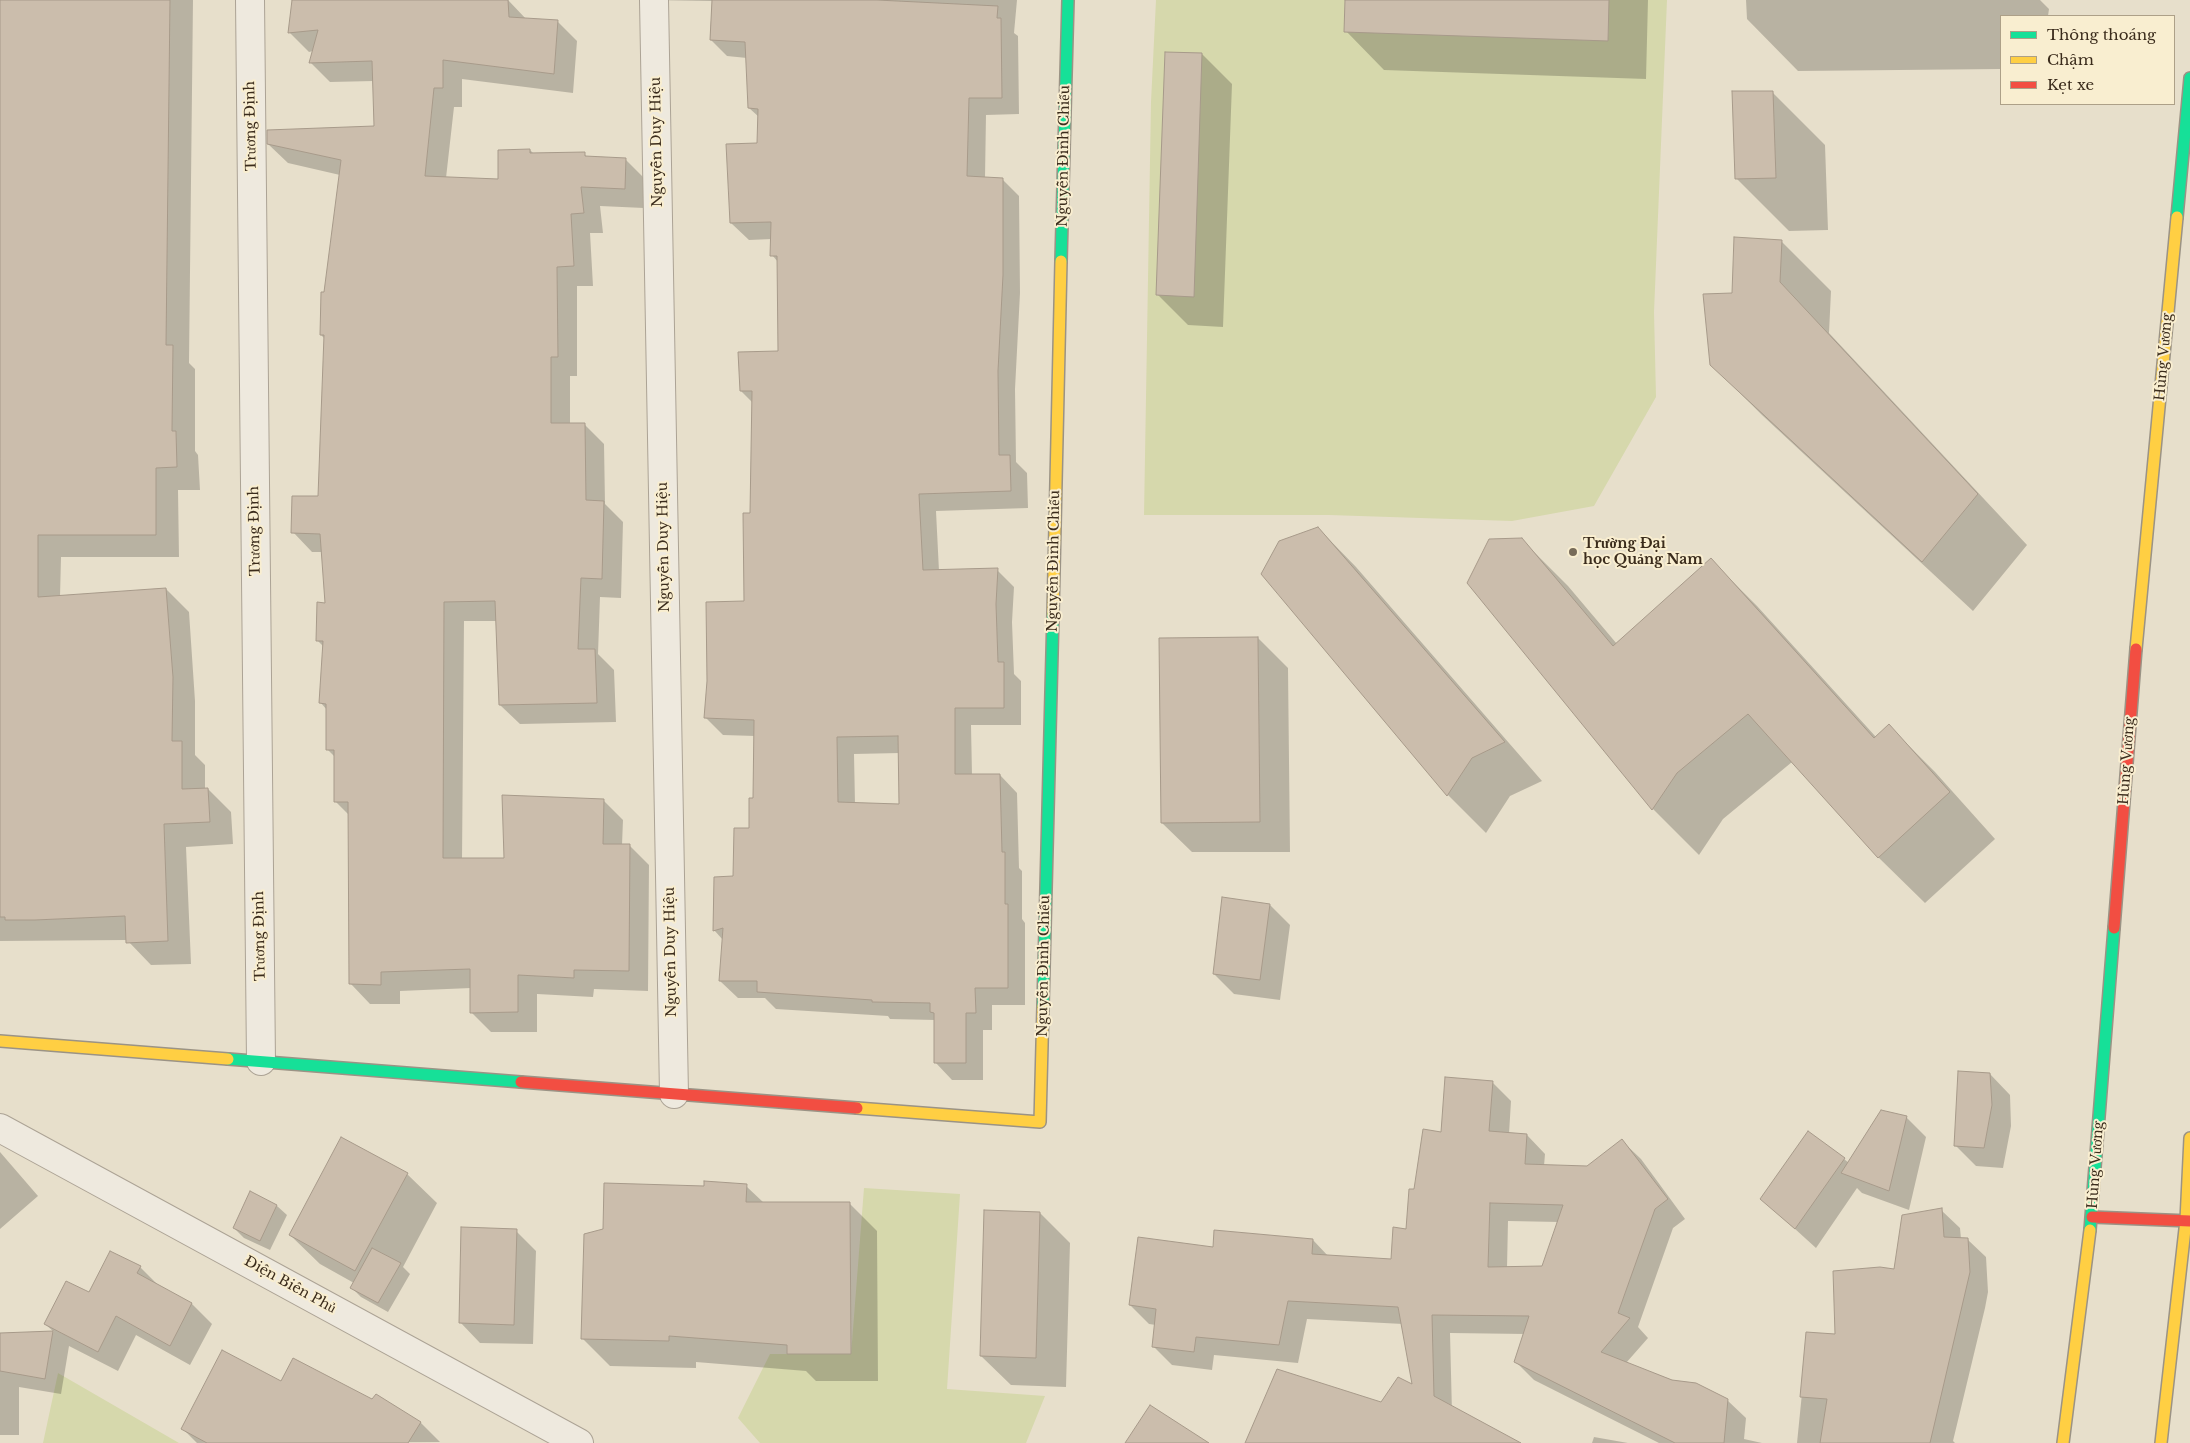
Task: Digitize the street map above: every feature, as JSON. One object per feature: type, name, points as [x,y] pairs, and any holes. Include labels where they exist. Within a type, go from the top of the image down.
[{"type":"street","name":"Trương Định","points":[[250,0],[261,1061]]},
{"type":"street","name":"Nguyễn Duy Hiệu","points":[[654,0],[674,1094]]},
{"type":"street","name":"Nguyễn Đình Chiểu","points":[[674,1094],[1040,1122],[1068,0]]},
{"type":"street","name":"Hùng Vương","points":[[2063,1443],[2092,1217],[2132,687],[2190,78]]},
{"type":"street","points":[[0,1041],[674,1094]]},
{"type":"street","name":"Điện Biên Phủ","points":[[0,1128],[580,1443]]},
{"type":"street","points":[[2161,1443],[2188,1220],[2190,1138]]},
{"type":"street","points":[[2092,1217],[2188,1220]]},
{"type":"green space","points":[[1156,0],[1667,0],[1654,312],[1656,397],[1594,506],[1512,521],[1329,515],[1144,515],[1151,102]]},
{"type":"green space","points":[[864,1188],[960,1194],[947,1389],[1045,1396],[1026,1443],[760,1443],[738,1418],[770,1354],[851,1354]]},
{"type":"green space","points":[[58,1373],[179,1443],[43,1443]]},
{"type":"building","points":[[0,0],[170,0],[166,345],[173,345],[172,431],[176,431],[177,467],[156,468],[156,535],[38,535],[38,597],[166,588],[173,677],[172,741],[182,741],[182,789],[208,788],[210,822],[164,824],[168,941],[126,943],[125,916],[35,920],[5,920],[5,917],[0,917]]},
{"type":"building","points":[[292,0],[508,0],[509,17],[558,20],[554,74],[443,60],[443,88],[434,88],[425,176],[498,179],[498,150],[530,149],[530,153],[585,152],[585,156],[626,158],[625,189],[581,187],[584,213],[571,214],[574,266],[557,267],[558,357],[551,357],[551,423],[585,423],[586,500],[604,501],[602,579],[581,578],[578,649],[595,649],[597,703],[499,705],[495,601],[444,602],[443,858],[504,858],[502,795],[604,799],[603,844],[630,844],[629,971],[574,970],[574,978],[518,975],[518,1012],[470,1013],[470,969],[381,972],[381,985],[349,984],[348,802],[334,802],[334,750],[326,750],[326,704],[319,703],[323,641],[316,641],[317,602],[325,603],[320,534],[291,533],[292,496],[318,496],[324,335],[320,335],[321,292],[324,292],[341,160],[267,144],[267,130],[374,126],[372,61],[309,63],[318,30],[288,33]]},
{"type":"building","points":[[712,0],[877,0],[998,6],[997,18],[1001,18],[1002,98],[969,98],[967,176],[1003,178],[1003,275],[998,371],[999,455],[1010,455],[1011,491],[919,494],[923,570],[998,568],[996,604],[998,662],[1004,662],[1004,708],[955,708],[955,774],[1000,774],[1002,852],[1005,852],[1005,904],[1008,904],[1008,988],[975,988],[976,1013],[966,1013],[966,1063],[934,1063],[934,1013],[930,1012],[930,1003],[872,1002],[872,1000],[757,992],[757,981],[719,981],[723,928],[713,931],[714,877],[733,876],[734,828],[749,828],[749,798],[753,798],[754,720],[704,718],[707,681],[706,602],[744,601],[743,513],[750,513],[752,391],[740,391],[738,352],[778,351],[777,256],[770,256],[771,222],[730,223],[726,144],[757,143],[758,109],[748,108],[745,42],[710,40]],"holes":[[[898,736],[899,804],[838,802],[837,737]]]},
{"type":"building","points":[[1345,0],[1609,0],[1608,41],[1344,32]]},
{"type":"building","points":[[1165,52],[1202,53],[1194,297],[1156,295]]},
{"type":"building","points":[[1732,91],[1773,91],[1776,178],[1735,179]]},
{"type":"building","points":[[1734,237],[1782,240],[1780,282],[1978,494],[1922,562],[1710,365],[1703,294],[1732,293]]},
{"type":"building","points":[[1318,527],[1505,742],[1472,758],[1447,796],[1261,574],[1279,541]]},
{"type":"building","points":[[1522,538],[1613,646],[1711,558],[1874,738],[1889,724],[1950,792],[1878,858],[1748,714],[1677,773],[1652,810],[1467,583],[1489,539]]},
{"type":"building","points":[[1258,637],[1260,822],[1161,823],[1159,638]]},
{"type":"building","points":[[1222,897],[1270,904],[1260,980],[1213,974]]},
{"type":"building","points":[[1958,1071],[1990,1073],[1992,1105],[1984,1148],[1954,1146]]},
{"type":"building","points":[[1445,1077],[1493,1081],[1489,1131],[1527,1134],[1525,1164],[1587,1166],[1622,1139],[1668,1199],[1655,1209],[1618,1313],[1630,1318],[1601,1352],[1672,1380],[1696,1383],[1728,1399],[1724,1443],[1675,1443],[1514,1362],[1529,1316],[1432,1315],[1434,1396],[1521,1443],[1245,1443],[1277,1369],[1381,1402],[1398,1377],[1412,1384],[1398,1307],[1288,1301],[1279,1345],[1196,1337],[1194,1352],[1152,1347],[1156,1309],[1129,1305],[1138,1237],[1213,1247],[1214,1230],[1313,1239],[1312,1254],[1391,1259],[1393,1227],[1406,1229],[1409,1189],[1414,1189],[1423,1129],[1441,1132]],"holes":[[[1490,1203],[1563,1205],[1542,1266],[1488,1267]]]},
{"type":"building","points":[[1881,1110],[1907,1116],[1889,1191],[1841,1173]]},
{"type":"building","points":[[1808,1131],[1845,1158],[1795,1229],[1760,1199]]},
{"type":"building","points":[[341,1137],[408,1173],[355,1271],[289,1235]]},
{"type":"building","points":[[704,1181],[747,1184],[746,1202],[850,1202],[851,1354],[787,1354],[787,1345],[669,1336],[669,1341],[581,1339],[584,1234],[603,1229],[604,1183],[704,1186]]},
{"type":"building","points":[[250,1191],[277,1205],[260,1241],[233,1228]]},
{"type":"building","points":[[1942,1208],[1944,1237],[1968,1238],[1970,1272],[1930,1443],[1820,1443],[1827,1399],[1800,1397],[1806,1332],[1835,1334],[1833,1271],[1880,1267],[1894,1269],[1902,1215]]},
{"type":"building","points":[[984,1210],[1040,1212],[1036,1358],[980,1356]]},
{"type":"building","points":[[461,1227],[517,1229],[514,1325],[459,1323]]},
{"type":"building","points":[[372,1248],[401,1263],[378,1303],[350,1288]]},
{"type":"building","points":[[110,1251],[141,1266],[137,1273],[192,1303],[170,1346],[116,1316],[98,1352],[44,1324],[66,1281],[89,1292]]},
{"type":"building","points":[[53,1331],[45,1379],[0,1371],[0,1333]]},
{"type":"building","points":[[222,1350],[281,1381],[293,1358],[372,1399],[376,1394],[421,1422],[408,1443],[207,1443],[181,1429]]},
{"type":"building","points":[[1150,1405],[1209,1443],[1125,1443]]},
{"type":"traffic: fast","points":[[1061,261],[1068,0]]},
{"type":"traffic: fast","points":[[2177,217],[2190,78]]},
{"type":"traffic: fast","points":[[1043,1006],[1053,614]]},
{"type":"traffic: fast","points":[[2090,1230],[2114,928]]},
{"type":"traffic: fast","points":[[228,1059],[521,1082]]},
{"type":"traffic: slow","points":[[2136,649],[2177,217]]},
{"type":"traffic: slow","points":[[1053,614],[1061,261]]},
{"type":"traffic: slow","points":[[857,1108],[1040,1122],[1043,1006]]},
{"type":"traffic: slow","points":[[0,1041],[228,1059]]},
{"type":"traffic: slow","points":[[2161,1443],[2186,1220],[2190,1138]]},
{"type":"traffic: slow","points":[[2063,1443],[2090,1230]]},
{"type":"traffic: jam","points":[[2114,928],[2136,649]]},
{"type":"traffic: jam","points":[[521,1082],[857,1108]]},
{"type":"traffic: jam","points":[[2092,1217],[2190,1221]]},
{"type":"place","name":"Trường Đại học Quảng Nam","points":[[1573,552]]}]
